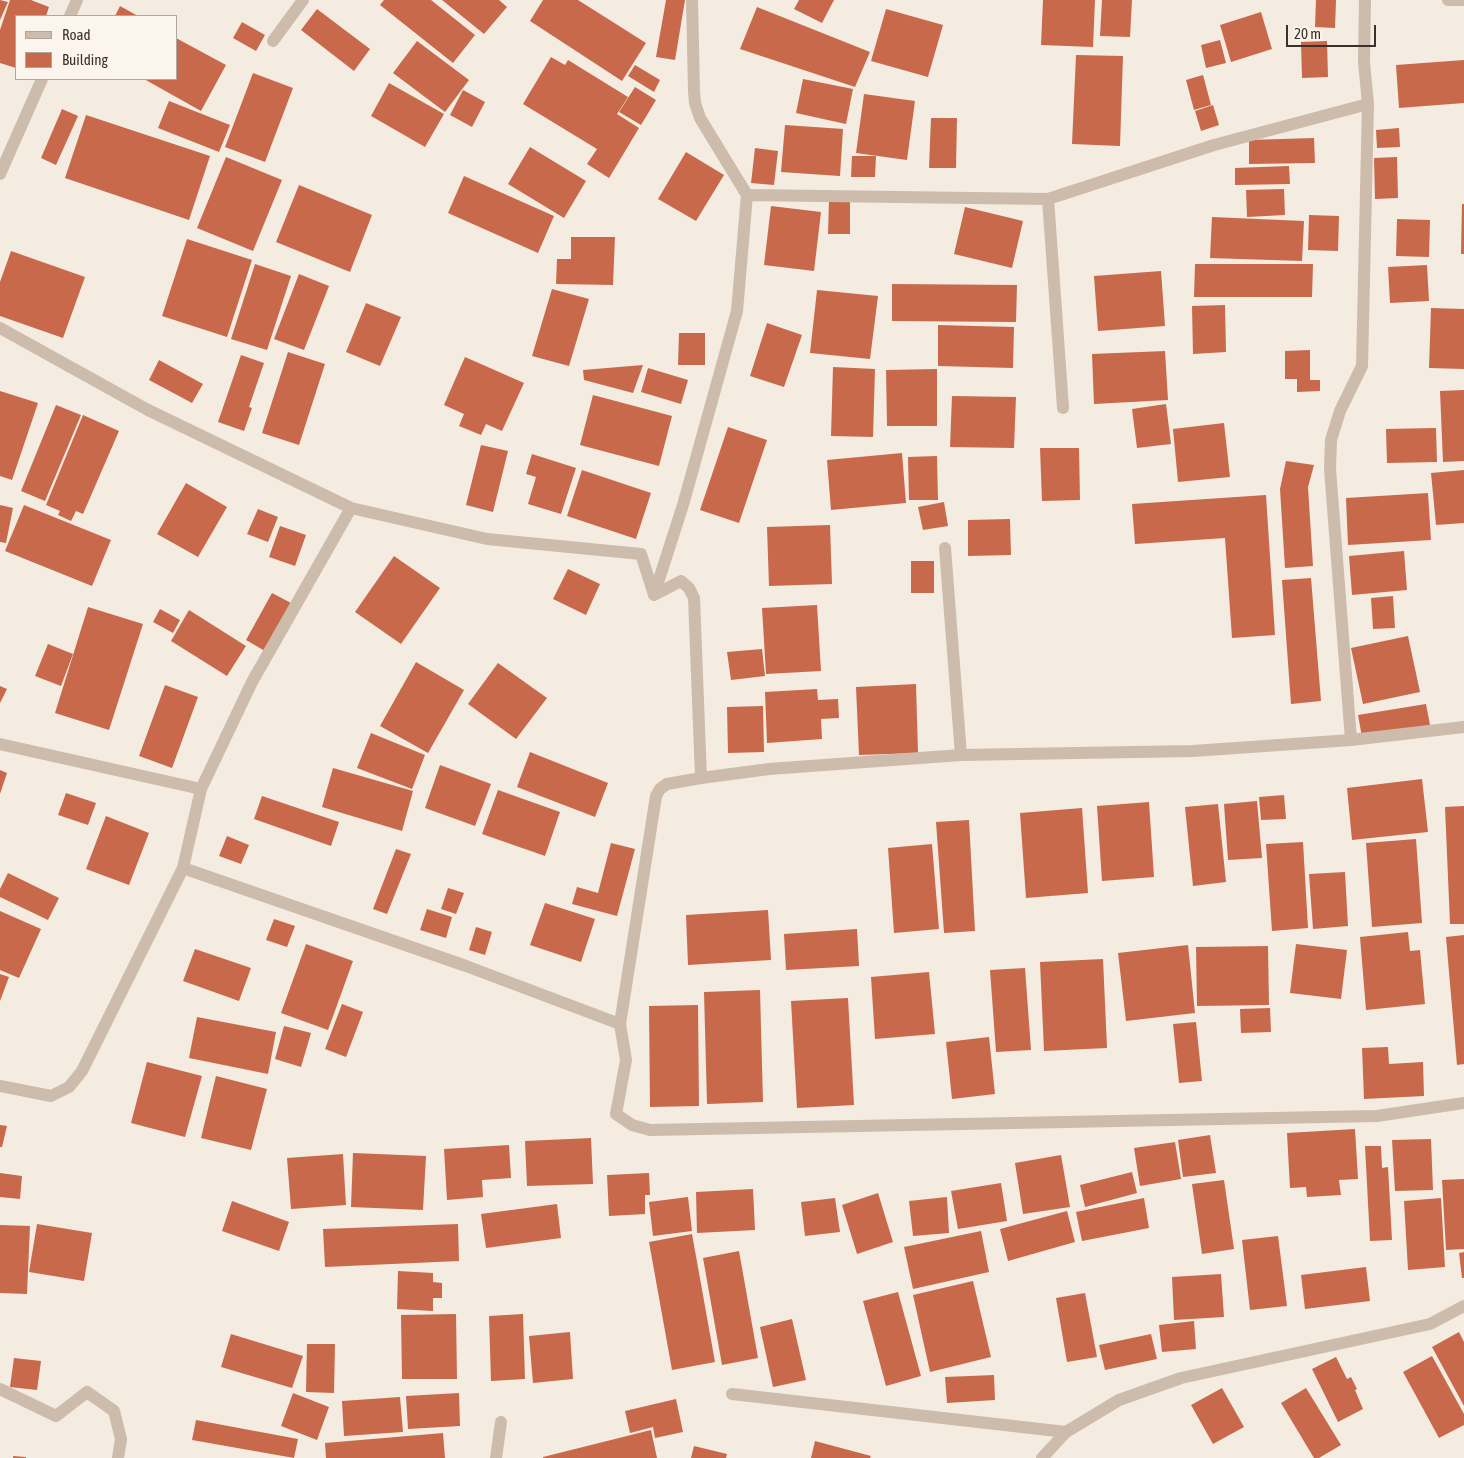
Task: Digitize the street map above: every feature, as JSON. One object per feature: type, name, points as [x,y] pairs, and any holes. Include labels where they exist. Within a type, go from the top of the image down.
[{"type":"street","points":[[70,15],[77,0]]},
{"type":"street","points":[[272,41],[303,0]]},
{"type":"street","points":[[654,594],[683,505],[737,311],[747,195],[700,118],[695,103],[692,0]]},
{"type":"street","points":[[1351,740],[1331,440],[1340,411],[1362,366],[1368,104],[1364,62],[1365,0]]},
{"type":"street","points":[[1448,0],[1464,0]]},
{"type":"street","points":[[0,174],[42,80]]},
{"type":"street","points":[[747,195],[1048,199],[1214,145],[1368,104]]},
{"type":"street","points":[[1048,199],[1063,408]]},
{"type":"street","points":[[0,328],[148,410],[351,508],[487,539],[641,554],[654,594]]},
{"type":"street","points":[[0,1086],[51,1096],[69,1088],[82,1071],[183,868],[201,789],[252,682],[351,508]]},
{"type":"street","points":[[945,548],[961,755]]},
{"type":"street","points":[[654,594],[681,581],[689,588],[694,598],[701,778]]},
{"type":"street","points":[[1464,727],[1351,740],[1193,751],[961,755],[769,769],[667,784],[660,788],[656,796],[620,1024],[626,1060],[616,1114],[632,1125],[650,1130],[1377,1116],[1464,1104]]},
{"type":"street","points":[[0,744],[201,789]]},
{"type":"street","points":[[183,868],[466,966],[620,1024]]},
{"type":"street","points":[[1042,1458],[1066,1432],[1119,1400],[1181,1378],[1430,1324],[1464,1306]]},
{"type":"street","points":[[0,1389],[56,1416],[87,1392],[114,1411],[121,1439],[118,1458]]},
{"type":"street","points":[[732,1394],[1066,1432]]},
{"type":"street","points":[[496,1458],[501,1422]]},
{"type":"building","points":[[0,0],[8,2],[0,20]]},
{"type":"building","points":[[10,0],[31,0],[49,7],[46,15],[15,15],[15,68],[0,63],[0,30]]},
{"type":"building","points":[[384,0],[431,0],[475,35],[453,63],[380,5]]},
{"type":"building","points":[[442,0],[499,0],[507,7],[484,34]]},
{"type":"building","points":[[543,0],[578,0],[646,43],[622,81],[530,21]]},
{"type":"building","points":[[666,0],[685,0],[675,60],[656,57]]},
{"type":"building","points":[[799,0],[834,0],[822,23],[794,9]]},
{"type":"building","points":[[1043,0],[1095,0],[1093,47],[1041,45]]},
{"type":"building","points":[[1102,0],[1132,0],[1130,37],[1100,36]]},
{"type":"building","points":[[1316,0],[1336,0],[1335,28],[1315,27]]},
{"type":"building","points":[[120,6],[136,15],[116,15]]},
{"type":"building","points":[[757,7],[870,52],[855,87],[740,49]]},
{"type":"building","points":[[317,9],[370,49],[354,71],[301,30]]},
{"type":"building","points":[[886,9],[943,25],[928,77],[871,61]]},
{"type":"building","points":[[1261,12],[1272,49],[1231,62],[1220,25]]},
{"type":"building","points":[[242,22],[265,35],[256,51],[233,38]]},
{"type":"building","points":[[178,39],[226,65],[201,111],[146,80],[178,80]]},
{"type":"building","points":[[1220,40],[1226,63],[1206,68],[1201,45]]},
{"type":"building","points":[[417,41],[469,80],[445,112],[393,73]]},
{"type":"building","points":[[1327,41],[1328,77],[1302,78],[1301,42]]},
{"type":"building","points":[[1076,55],[1123,56],[1120,146],[1072,144]]},
{"type":"building","points":[[551,57],[565,65],[568,60],[628,97],[617,114],[639,128],[609,178],[587,164],[597,149],[523,104]]},
{"type":"building","points":[[1464,60],[1464,103],[1399,108],[1396,65]]},
{"type":"building","points":[[635,65],[660,80],[654,92],[628,76]]},
{"type":"building","points":[[253,73],[293,88],[265,162],[225,147]]},
{"type":"building","points":[[1203,75],[1211,105],[1194,110],[1186,80]]},
{"type":"building","points":[[803,79],[853,89],[846,124],[796,113]]},
{"type":"building","points":[[389,83],[444,114],[425,147],[371,116]]},
{"type":"building","points":[[635,87],[656,100],[641,125],[619,112]]},
{"type":"building","points":[[463,90],[485,102],[472,127],[450,115]]},
{"type":"building","points":[[864,94],[915,101],[907,160],[856,153]]},
{"type":"building","points":[[169,101],[230,125],[219,152],[158,128]]},
{"type":"building","points":[[1213,105],[1219,125],[1201,131],[1195,111]]},
{"type":"building","points":[[62,109],[78,116],[56,165],[41,158]]},
{"type":"building","points":[[86,115],[210,156],[189,220],[65,178]]},
{"type":"building","points":[[931,118],[957,118],[956,168],[929,168]]},
{"type":"building","points":[[785,125],[843,129],[840,176],[781,172]]},
{"type":"building","points":[[1399,128],[1400,147],[1377,148],[1376,130]]},
{"type":"building","points":[[1314,138],[1315,163],[1249,164],[1249,140]]},
{"type":"building","points":[[530,147],[586,181],[564,218],[508,184]]},
{"type":"building","points":[[755,148],[778,151],[774,185],[751,183]]},
{"type":"building","points":[[686,152],[724,175],[696,221],[658,199]]},
{"type":"building","points":[[852,156],[876,156],[875,177],[851,177]]},
{"type":"building","points":[[226,157],[282,180],[253,251],[197,228]]},
{"type":"building","points":[[1397,157],[1398,198],[1375,199],[1374,158]]},
{"type":"building","points":[[1289,166],[1290,184],[1235,185],[1235,168]]},
{"type":"building","points":[[464,176],[554,216],[538,253],[448,213]]},
{"type":"building","points":[[299,185],[372,215],[350,272],[276,242]]},
{"type":"building","points":[[1284,189],[1285,215],[1247,217],[1246,190]]},
{"type":"building","points":[[829,200],[850,201],[850,234],[828,234]]},
{"type":"building","points":[[1462,204],[1464,204],[1464,254],[1461,254]]},
{"type":"building","points":[[771,206],[821,212],[814,271],[764,265]]},
{"type":"building","points":[[965,207],[1023,221],[1012,268],[954,254]]},
{"type":"building","points":[[1309,215],[1339,216],[1338,251],[1308,250]]},
{"type":"building","points":[[1212,217],[1304,221],[1302,261],[1210,258]]},
{"type":"building","points":[[1397,219],[1430,220],[1429,257],[1396,256]]},
{"type":"building","points":[[571,237],[615,237],[613,285],[556,284],[557,259],[571,259]]},
{"type":"building","points":[[187,239],[252,260],[227,337],[162,316]]},
{"type":"building","points":[[11,251],[85,277],[63,338],[0,316],[0,282]]},
{"type":"building","points":[[255,264],[291,276],[267,350],[231,339]]},
{"type":"building","points":[[1195,264],[1313,264],[1312,297],[1194,297]]},
{"type":"building","points":[[1427,265],[1429,301],[1390,303],[1388,267]]},
{"type":"building","points":[[1161,271],[1165,326],[1098,331],[1094,276]]},
{"type":"building","points":[[299,274],[329,286],[304,350],[274,339]]},
{"type":"building","points":[[892,284],[1017,285],[1016,322],[892,321]]},
{"type":"building","points":[[552,289],[589,299],[569,366],[532,356]]},
{"type":"building","points":[[817,290],[878,296],[870,359],[810,353]]},
{"type":"building","points":[[366,303],[401,317],[380,366],[346,352]]},
{"type":"building","points":[[1225,305],[1226,352],[1193,354],[1192,306]]},
{"type":"building","points":[[1431,308],[1464,309],[1464,369],[1429,368]]},
{"type":"building","points":[[767,323],[802,335],[784,387],[750,376]]},
{"type":"building","points":[[938,325],[1014,327],[1013,368],[938,366]]},
{"type":"building","points":[[679,333],[705,333],[705,365],[678,365]]},
{"type":"building","points":[[1310,350],[1310,380],[1320,380],[1320,391],[1297,392],[1297,379],[1285,379],[1285,351]]},
{"type":"building","points":[[1165,351],[1168,400],[1094,404],[1092,354]]},
{"type":"building","points":[[288,352],[325,364],[299,445],[262,433]]},
{"type":"building","points":[[241,355],[264,363],[249,407],[252,408],[244,431],[218,422]]},
{"type":"building","points":[[465,357],[524,383],[502,431],[486,424],[481,435],[459,426],[464,414],[444,405]]},
{"type":"building","points":[[159,360],[203,384],[192,403],[149,380]]},
{"type":"building","points":[[643,365],[633,393],[584,380],[583,370]]},
{"type":"building","points":[[833,367],[875,369],[873,437],[831,436]]},
{"type":"building","points":[[648,368],[688,380],[681,404],[641,392]]},
{"type":"building","points":[[937,369],[937,426],[887,426],[886,370]]},
{"type":"building","points":[[1464,390],[1464,461],[1443,462],[1440,391]]},
{"type":"building","points":[[0,391],[38,403],[12,480],[0,476]]},
{"type":"building","points":[[593,395],[672,416],[659,466],[580,445]]},
{"type":"building","points":[[952,396],[1016,397],[1014,448],[950,447]]},
{"type":"building","points":[[1166,404],[1171,444],[1137,448],[1132,409]]},
{"type":"building","points":[[56,405],[81,415],[45,501],[21,491]]},
{"type":"building","points":[[83,415],[119,431],[83,514],[76,511],[71,521],[58,515],[60,511],[46,505]]},
{"type":"building","points":[[1224,423],[1230,477],[1178,482],[1173,429]]},
{"type":"building","points":[[728,427],[767,440],[739,523],[700,510]]},
{"type":"building","points":[[1436,428],[1437,462],[1387,463],[1386,429]]},
{"type":"building","points":[[481,445],[508,451],[493,512],[466,505]]},
{"type":"building","points":[[1040,448],[1079,448],[1080,500],[1042,501]]},
{"type":"building","points":[[902,453],[906,503],[831,510],[827,460]]},
{"type":"building","points":[[532,454],[576,468],[561,514],[528,504],[536,477],[526,474]]},
{"type":"building","points":[[937,456],[938,500],[909,500],[908,457]]},
{"type":"building","points":[[1286,461],[1314,465],[1308,487],[1313,566],[1285,568],[1280,489]]},
{"type":"building","points":[[582,470],[651,493],[636,539],[567,516]]},
{"type":"building","points":[[1464,470],[1464,523],[1436,525],[1431,473]]},
{"type":"building","points":[[186,483],[227,507],[198,557],[157,534]]},
{"type":"building","points":[[1428,493],[1431,540],[1348,545],[1346,498]]},
{"type":"building","points":[[1266,495],[1275,635],[1232,638],[1225,538],[1135,544],[1132,504]]},
{"type":"building","points":[[944,502],[948,526],[923,530],[918,507]]},
{"type":"building","points":[[0,505],[13,508],[6,543],[0,542]]},
{"type":"building","points":[[24,505],[111,540],[92,586],[5,551]]},
{"type":"building","points":[[258,509],[278,517],[268,542],[247,534]]},
{"type":"building","points":[[1010,519],[1011,555],[968,556],[968,520]]},
{"type":"building","points":[[830,525],[832,584],[769,586],[767,527]]},
{"type":"building","points":[[280,526],[306,535],[295,566],[269,557]]},
{"type":"building","points":[[1404,551],[1407,590],[1352,595],[1349,556]]},
{"type":"building","points":[[394,556],[440,588],[401,644],[355,612]]},
{"type":"building","points":[[911,561],[934,561],[934,593],[911,593]]},
{"type":"building","points":[[568,569],[600,584],[586,615],[553,599]]},
{"type":"building","points":[[1311,578],[1321,701],[1291,704],[1282,580]]},
{"type":"building","points":[[272,593],[291,603],[265,651],[246,640]]},
{"type":"building","points":[[1393,596],[1395,628],[1373,629],[1371,598]]},
{"type":"building","points":[[817,605],[821,671],[766,674],[762,608]]},
{"type":"building","points":[[88,607],[143,624],[109,730],[55,713]]},
{"type":"building","points":[[160,609],[180,620],[173,633],[153,622]]},
{"type":"building","points":[[189,610],[246,646],[227,676],[171,641]]},
{"type":"building","points":[[1408,636],[1420,692],[1363,704],[1351,648]]},
{"type":"building","points":[[48,644],[73,654],[61,686],[35,676]]},
{"type":"building","points":[[762,649],[765,676],[731,680],[727,652]]},
{"type":"building","points":[[416,662],[464,690],[428,753],[380,726]]},
{"type":"building","points":[[498,663],[547,698],[516,739],[468,704]]},
{"type":"building","points":[[916,684],[918,753],[859,755],[856,687]]},
{"type":"building","points":[[165,685],[198,697],[172,768],[139,756]]},
{"type":"building","points":[[0,686],[7,689],[0,703]]},
{"type":"building","points":[[817,689],[818,700],[838,699],[839,718],[821,719],[822,739],[767,743],[765,692]]},
{"type":"building","points":[[1426,704],[1430,725],[1362,737],[1358,715]]},
{"type":"building","points":[[763,706],[764,752],[728,753],[727,707]]},
{"type":"building","points":[[371,733],[425,755],[412,789],[357,768]]},
{"type":"building","points":[[530,752],[608,783],[595,817],[517,787]]},
{"type":"building","points":[[440,765],[491,784],[475,826],[425,808]]},
{"type":"building","points":[[333,768],[413,791],[402,831],[322,807]]},
{"type":"building","points":[[0,770],[7,773],[0,794]]},
{"type":"building","points":[[1422,779],[1428,832],[1352,840],[1347,788]]},
{"type":"building","points":[[498,790],[560,812],[545,856],[482,834]]},
{"type":"building","points":[[66,793],[96,803],[88,825],[58,815]]},
{"type":"building","points":[[1284,795],[1286,819],[1261,820],[1259,797]]},
{"type":"building","points":[[262,796],[339,822],[331,846],[254,819]]},
{"type":"building","points":[[1257,801],[1262,858],[1228,860],[1224,804]]},
{"type":"building","points":[[1149,802],[1154,877],[1102,881],[1097,806]]},
{"type":"building","points":[[1218,804],[1226,882],[1193,886],[1185,807]]},
{"type":"building","points":[[1464,806],[1464,924],[1450,924],[1445,807]]},
{"type":"building","points":[[1082,808],[1088,893],[1026,898],[1020,813]]},
{"type":"building","points":[[106,816],[149,833],[129,885],[86,869]]},
{"type":"building","points":[[969,820],[975,931],[944,933],[936,822]]},
{"type":"building","points":[[227,836],[249,845],[241,864],[219,856]]},
{"type":"building","points":[[1416,839],[1422,923],[1372,927],[1366,843]]},
{"type":"building","points":[[1303,842],[1308,928],[1272,931],[1266,844]]},
{"type":"building","points":[[611,843],[635,849],[617,916],[572,904],[577,887],[598,893]]},
{"type":"building","points":[[932,844],[939,929],[894,933],[888,848]]},
{"type":"building","points":[[396,849],[411,854],[387,914],[373,909]]},
{"type":"building","points":[[1345,872],[1348,926],[1313,929],[1309,874]]},
{"type":"building","points":[[8,873],[59,898],[48,920],[0,897],[0,889]]},
{"type":"building","points":[[448,888],[464,893],[456,914],[441,909]]},
{"type":"building","points":[[545,903],[595,919],[581,962],[530,945]]},
{"type":"building","points":[[427,909],[452,917],[446,938],[420,930]]},
{"type":"building","points":[[768,910],[771,960],[688,965],[686,915]]},
{"type":"building","points":[[0,911],[41,929],[19,978],[0,970]]},
{"type":"building","points":[[274,919],[295,926],[287,947],[266,940]]},
{"type":"building","points":[[476,927],[492,932],[485,955],[469,950]]},
{"type":"building","points":[[857,929],[859,966],[786,970],[784,934]]},
{"type":"building","points":[[1408,932],[1410,951],[1420,950],[1425,1004],[1366,1010],[1360,937]]},
{"type":"building","points":[[1464,935],[1464,1064],[1457,1065],[1446,937]]},
{"type":"building","points":[[306,944],[353,961],[328,1030],[281,1013]]},
{"type":"building","points":[[1296,944],[1347,950],[1341,999],[1290,993]]},
{"type":"building","points":[[1188,945],[1195,1013],[1126,1021],[1118,953]]},
{"type":"building","points":[[1268,946],[1269,1005],[1197,1006],[1196,947]]},
{"type":"building","points":[[195,949],[251,968],[239,1001],[183,981]]},
{"type":"building","points":[[1103,959],[1107,1048],[1044,1051],[1040,962]]},
{"type":"building","points":[[1025,968],[1031,1050],[996,1052],[990,970]]},
{"type":"building","points":[[929,972],[935,1034],[875,1039],[871,977]]},
{"type":"building","points":[[0,974],[9,977],[0,1001]]},
{"type":"building","points":[[760,990],[763,1102],[707,1104],[704,992]]},
{"type":"building","points":[[848,998],[854,1105],[797,1108],[791,1001]]},
{"type":"building","points":[[342,1004],[363,1012],[346,1057],[325,1049]]},
{"type":"building","points":[[698,1005],[699,1106],[650,1107],[649,1006]]},
{"type":"building","points":[[1270,1008],[1271,1032],[1241,1033],[1240,1009]]},
{"type":"building","points":[[197,1017],[276,1032],[268,1074],[189,1058]]},
{"type":"building","points":[[1196,1022],[1202,1081],[1179,1083],[1173,1024]]},
{"type":"building","points":[[284,1026],[311,1033],[301,1067],[275,1059]]},
{"type":"building","points":[[989,1037],[995,1094],[952,1099],[946,1042]]},
{"type":"building","points":[[1388,1047],[1389,1064],[1423,1062],[1424,1096],[1364,1099],[1362,1048]]},
{"type":"building","points":[[147,1062],[202,1076],[185,1137],[131,1123]]},
{"type":"building","points":[[216,1076],[267,1089],[251,1150],[201,1138]]},
{"type":"building","points":[[0,1125],[7,1126],[2,1147],[0,1147]]},
{"type":"building","points":[[1355,1129],[1358,1179],[1339,1180],[1341,1195],[1307,1197],[1306,1187],[1290,1188],[1287,1133]]},
{"type":"building","points":[[1210,1135],[1216,1173],[1183,1177],[1178,1140]]},
{"type":"building","points":[[591,1138],[593,1184],[527,1186],[525,1141]]},
{"type":"building","points":[[1431,1139],[1433,1190],[1395,1191],[1392,1140]]},
{"type":"building","points":[[1175,1142],[1181,1179],[1140,1186],[1134,1148]]},
{"type":"building","points":[[509,1145],[511,1178],[482,1180],[483,1197],[447,1200],[444,1149]]},
{"type":"building","points":[[1365,1146],[1381,1146],[1382,1168],[1388,1167],[1392,1240],[1370,1241]]},
{"type":"building","points":[[353,1153],[426,1156],[423,1210],[351,1207]]},
{"type":"building","points":[[343,1154],[346,1205],[291,1209],[287,1158]]},
{"type":"building","points":[[1061,1155],[1070,1207],[1023,1214],[1015,1163]]},
{"type":"building","points":[[1132,1172],[1137,1193],[1085,1207],[1080,1185]]},
{"type":"building","points":[[0,1173],[22,1176],[20,1199],[0,1197]]},
{"type":"building","points":[[649,1173],[650,1195],[645,1195],[645,1214],[609,1216],[607,1175]]},
{"type":"building","points":[[1464,1179],[1464,1249],[1446,1250],[1442,1180]]},
{"type":"building","points":[[1224,1180],[1234,1249],[1202,1254],[1192,1184]]},
{"type":"building","points":[[1001,1183],[1007,1221],[958,1229],[951,1191]]},
{"type":"building","points":[[753,1189],[755,1230],[697,1233],[696,1192]]},
{"type":"building","points":[[878,1193],[893,1242],[857,1254],[842,1205]]},
{"type":"building","points":[[688,1197],[692,1231],[653,1236],[649,1202]]},
{"type":"building","points":[[947,1197],[949,1233],[913,1236],[909,1201]]},
{"type":"building","points":[[835,1198],[840,1232],[805,1236],[801,1202]]},
{"type":"building","points":[[1144,1198],[1149,1228],[1082,1241],[1076,1212]]},
{"type":"building","points":[[1441,1198],[1445,1267],[1408,1270],[1404,1201]]},
{"type":"building","points":[[232,1201],[289,1222],[279,1251],[222,1231]]},
{"type":"building","points":[[557,1204],[561,1238],[486,1248],[481,1214]]},
{"type":"building","points":[[1067,1211],[1075,1242],[1008,1261],[1000,1229]]},
{"type":"building","points":[[37,1224],[92,1233],[84,1281],[29,1272]]},
{"type":"building","points":[[458,1224],[459,1261],[325,1267],[323,1229]]},
{"type":"building","points":[[0,1225],[30,1226],[27,1294],[0,1293]]},
{"type":"building","points":[[981,1231],[989,1272],[913,1289],[904,1247]]},
{"type":"building","points":[[692,1234],[715,1362],[672,1370],[649,1242]]},
{"type":"building","points":[[1278,1236],[1287,1306],[1250,1310],[1242,1240]]},
{"type":"building","points":[[739,1251],[758,1358],[722,1365],[703,1258]]},
{"type":"building","points":[[1464,1252],[1464,1278],[1462,1278],[1459,1253]]},
{"type":"building","points":[[1366,1267],[1370,1301],[1305,1309],[1301,1275]]},
{"type":"building","points":[[398,1271],[433,1273],[433,1282],[442,1283],[442,1298],[433,1298],[433,1311],[397,1309]]},
{"type":"building","points":[[1221,1274],[1224,1317],[1174,1320],[1172,1277]]},
{"type":"building","points":[[973,1281],[991,1357],[930,1372],[913,1295]]},
{"type":"building","points":[[898,1292],[921,1376],[886,1386],[863,1301]]},
{"type":"building","points":[[1085,1293],[1097,1357],[1067,1362],[1056,1298]]},
{"type":"building","points":[[456,1314],[457,1379],[402,1379],[401,1315]]},
{"type":"building","points":[[523,1314],[525,1379],[491,1381],[489,1316]]},
{"type":"building","points":[[792,1319],[806,1380],[773,1387],[760,1327]]},
{"type":"building","points":[[1194,1321],[1196,1349],[1162,1352],[1159,1325]]},
{"type":"building","points":[[570,1332],[573,1379],[533,1383],[529,1336]]},
{"type":"building","points":[[1459,1332],[1464,1342],[1464,1406],[1432,1347]]},
{"type":"building","points":[[231,1334],[303,1356],[292,1388],[221,1367]]},
{"type":"building","points":[[1151,1334],[1157,1359],[1105,1370],[1099,1345]]},
{"type":"building","points":[[307,1344],[335,1344],[334,1393],[306,1392]]},
{"type":"building","points":[[1432,1356],[1464,1414],[1464,1425],[1439,1438],[1403,1372]]},
{"type":"building","points":[[1336,1357],[1347,1379],[1351,1377],[1363,1409],[1338,1422],[1312,1369]]},
{"type":"building","points":[[14,1358],[41,1361],[37,1390],[10,1387]]},
{"type":"building","points":[[994,1375],[995,1400],[947,1403],[945,1377]]},
{"type":"building","points":[[1222,1388],[1244,1427],[1213,1444],[1191,1405]]},
{"type":"building","points":[[1306,1388],[1341,1445],[1319,1458],[1314,1458],[1281,1403]]},
{"type":"building","points":[[293,1393],[329,1407],[317,1440],[281,1426]]},
{"type":"building","points":[[459,1393],[460,1426],[408,1429],[406,1396]]},
{"type":"building","points":[[400,1397],[403,1432],[344,1436],[342,1401]]},
{"type":"building","points":[[676,1399],[683,1432],[655,1438],[653,1427],[630,1433],[625,1411]]},
{"type":"building","points":[[196,1420],[298,1439],[294,1458],[192,1440]]},
{"type":"building","points":[[651,1430],[657,1458],[543,1458],[543,1457]]},
{"type":"building","points":[[443,1433],[445,1458],[326,1458],[325,1443]]},
{"type":"building","points":[[815,1441],[871,1456],[870,1458],[811,1458]]},
{"type":"building","points":[[694,1446],[727,1454],[726,1458],[691,1458]]},
{"type":"building","points":[[13,1456],[26,1457],[26,1458],[13,1458]]}]
